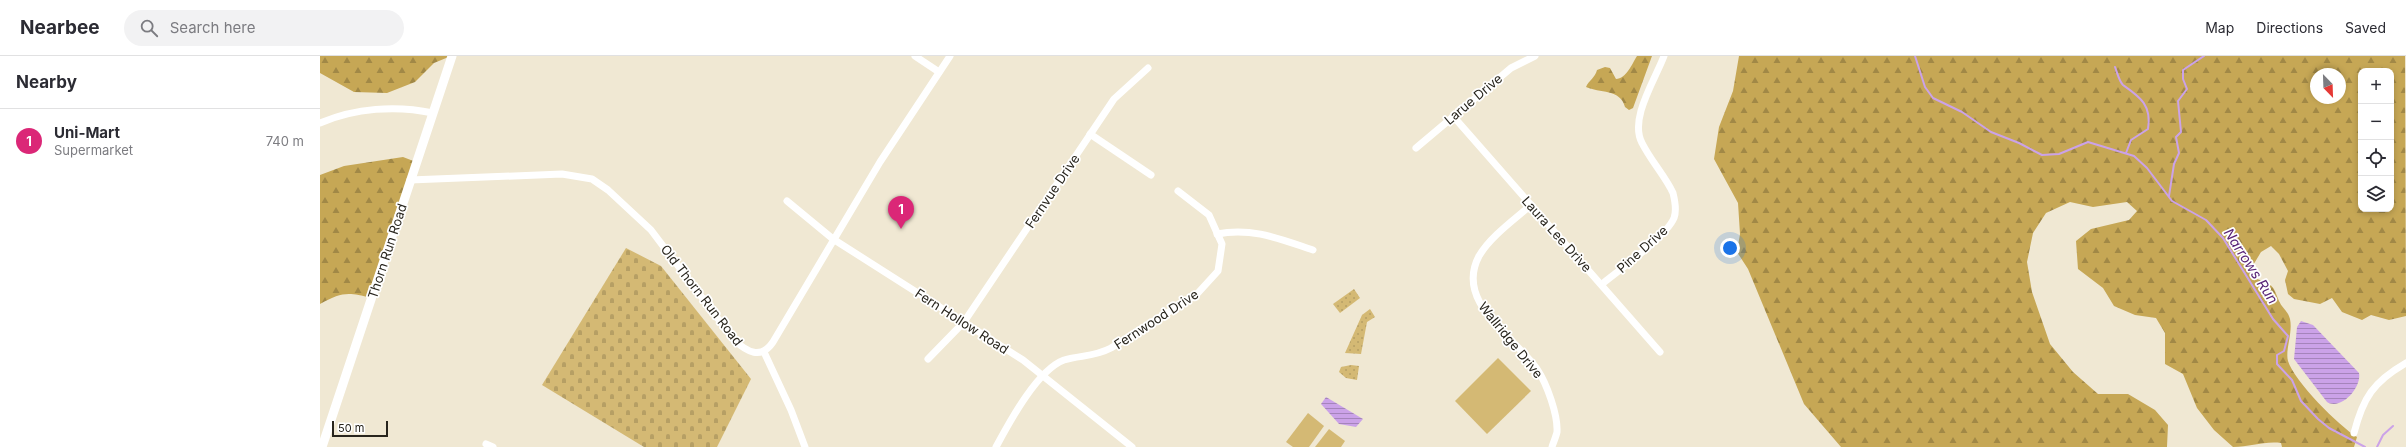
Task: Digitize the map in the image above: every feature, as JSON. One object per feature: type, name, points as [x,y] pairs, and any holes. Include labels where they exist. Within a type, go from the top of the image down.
[{"type":"street","name":"Thorn Run Road","points":[[322,447],[452,56]]},
{"type":"street","points":[[914,56],[940,72]]},
{"type":"street","points":[[805,447],[791,410],[764,352],[773,342],[880,162],[950,56]]},
{"type":"street","name":"Larue Drive","points":[[1416,148],[1511,68],[1535,56]]},
{"type":"street","name":"Pine Drive","points":[[1602,284],[1665,230],[1674,216],[1675,201],[1673,193],[1643,145],[1638,131],[1640,114],[1664,56]]},
{"type":"street","name":"Fernvue Drive","points":[[928,359],[964,322],[1114,99],[1148,68]]},
{"type":"street","points":[[320,123],[359,111],[410,109],[433,113]]},
{"type":"street","name":"Laura Lee Drive","points":[[1453,116],[1602,284],[1660,352]]},
{"type":"street","points":[[1090,134],[1152,175]]},
{"type":"street","name":"Old Thorn Run Road","points":[[410,180],[562,174],[592,179],[613,194],[654,233],[734,340],[751,352],[757,354],[764,352]]},
{"type":"street","name":"Fernwood Drive","points":[[996,447],[1020,404],[1043,377],[1062,361],[1098,355],[1111,348],[1197,294],[1218,272],[1222,244],[1209,215],[1178,191]]},
{"type":"street","name":"Fern Hollow Road","points":[[787,201],[833,239],[1022,360],[1132,447]]},
{"type":"street","name":"Wallridge Drive","points":[[1531,205],[1484,249],[1476,263],[1474,280],[1476,296],[1483,309],[1537,369],[1549,390],[1556,433],[1552,447]]},
{"type":"street","points":[[1218,234],[1236,230],[1260,232],[1313,250]]},
{"type":"street","points":[[2354,433],[2359,412],[2369,393],[2386,376],[2406,363]]},
{"type":"green space","points":[[320,56],[451,56],[434,63],[415,82],[387,93],[354,92],[320,73]]},
{"type":"green space","points":[[1637,56],[1652,56],[1633,108],[1629,110],[1625,107],[1623,101],[1614,94],[1586,87],[1597,70],[1605,67],[1610,68],[1616,79],[1623,77]]},
{"type":"green space","points":[[1739,56],[2405,56],[2406,316],[2389,320],[2371,315],[2362,320],[2342,312],[2332,298],[2320,304],[2294,299],[2288,294],[2285,280],[2288,271],[2279,254],[2271,246],[2261,252],[2252,267],[2257,279],[2272,287],[2289,316],[2291,330],[2287,357],[2292,370],[2318,402],[2339,423],[2357,437],[2354,447],[2282,447],[2281,443],[2263,443],[2233,447],[2214,430],[2197,408],[2183,374],[2165,364],[2165,333],[2156,318],[2135,315],[2114,306],[2103,288],[2078,269],[2076,241],[2091,229],[2129,220],[2137,211],[2127,202],[2093,207],[2070,202],[2046,213],[2033,233],[2027,262],[2032,292],[2050,344],[2073,372],[2098,394],[2128,394],[2155,410],[2168,425],[2167,447],[1841,447],[1804,404],[1748,269],[1737,252],[1740,234],[1738,203],[1714,159],[1719,127],[1733,91]]},
{"type":"green space","points":[[403,157],[416,162],[371,298],[345,294],[334,297],[320,304],[320,175],[344,166]]},
{"type":"green space","points":[[626,248],[661,266],[751,379],[717,447],[644,447],[542,385]]},
{"type":"green space","points":[[1354,289],[1360,298],[1340,313],[1333,304]]},
{"type":"green space","points":[[1370,309],[1375,317],[1367,322],[1361,354],[1345,353],[1362,315]]},
{"type":"green space","points":[[1498,358],[1531,391],[1487,434],[1455,401]]},
{"type":"green space","points":[[1351,365],[1359,366],[1357,380],[1346,378],[1339,372],[1341,367]]},
{"type":"green space","points":[[1308,413],[1324,426],[1309,447],[1293,447],[1286,442]]},
{"type":"green space","points":[[1329,429],[1345,441],[1341,447],[1315,447]]},
{"type":"shaded area","points":[[2301,321],[2313,325],[2359,373],[2359,379],[2354,391],[2338,403],[2333,404],[2327,402],[2294,359],[2297,327]]},
{"type":"shaded area","points":[[1326,397],[1363,419],[1356,427],[1339,424],[1321,404]]},
{"type":"waterway","name":"Narrows Run","points":[[1915,56],[1925,87],[1933,98],[1962,112],[1991,132],[2019,143],[2042,155],[2059,154],[2088,142],[2134,156],[2147,168],[2172,201],[2206,220],[2223,238],[2273,319],[2288,336],[2284,351],[2277,355],[2277,364],[2292,380],[2301,401],[2329,428],[2365,447]]},
{"type":"waterway","points":[[2169,196],[2174,164],[2179,153],[2176,137],[2181,132],[2178,101],[2187,89],[2183,79],[2183,70],[2204,56]]},
{"type":"waterway","points":[[2115,67],[2119,79],[2123,85],[2143,102],[2149,121],[2148,129],[2131,140],[2126,153]]},
{"type":"waterway","points":[[2377,447],[2383,435],[2393,426]]},
{"type":"place","name":"Uni-Mart","points":[[901,229]]}]
